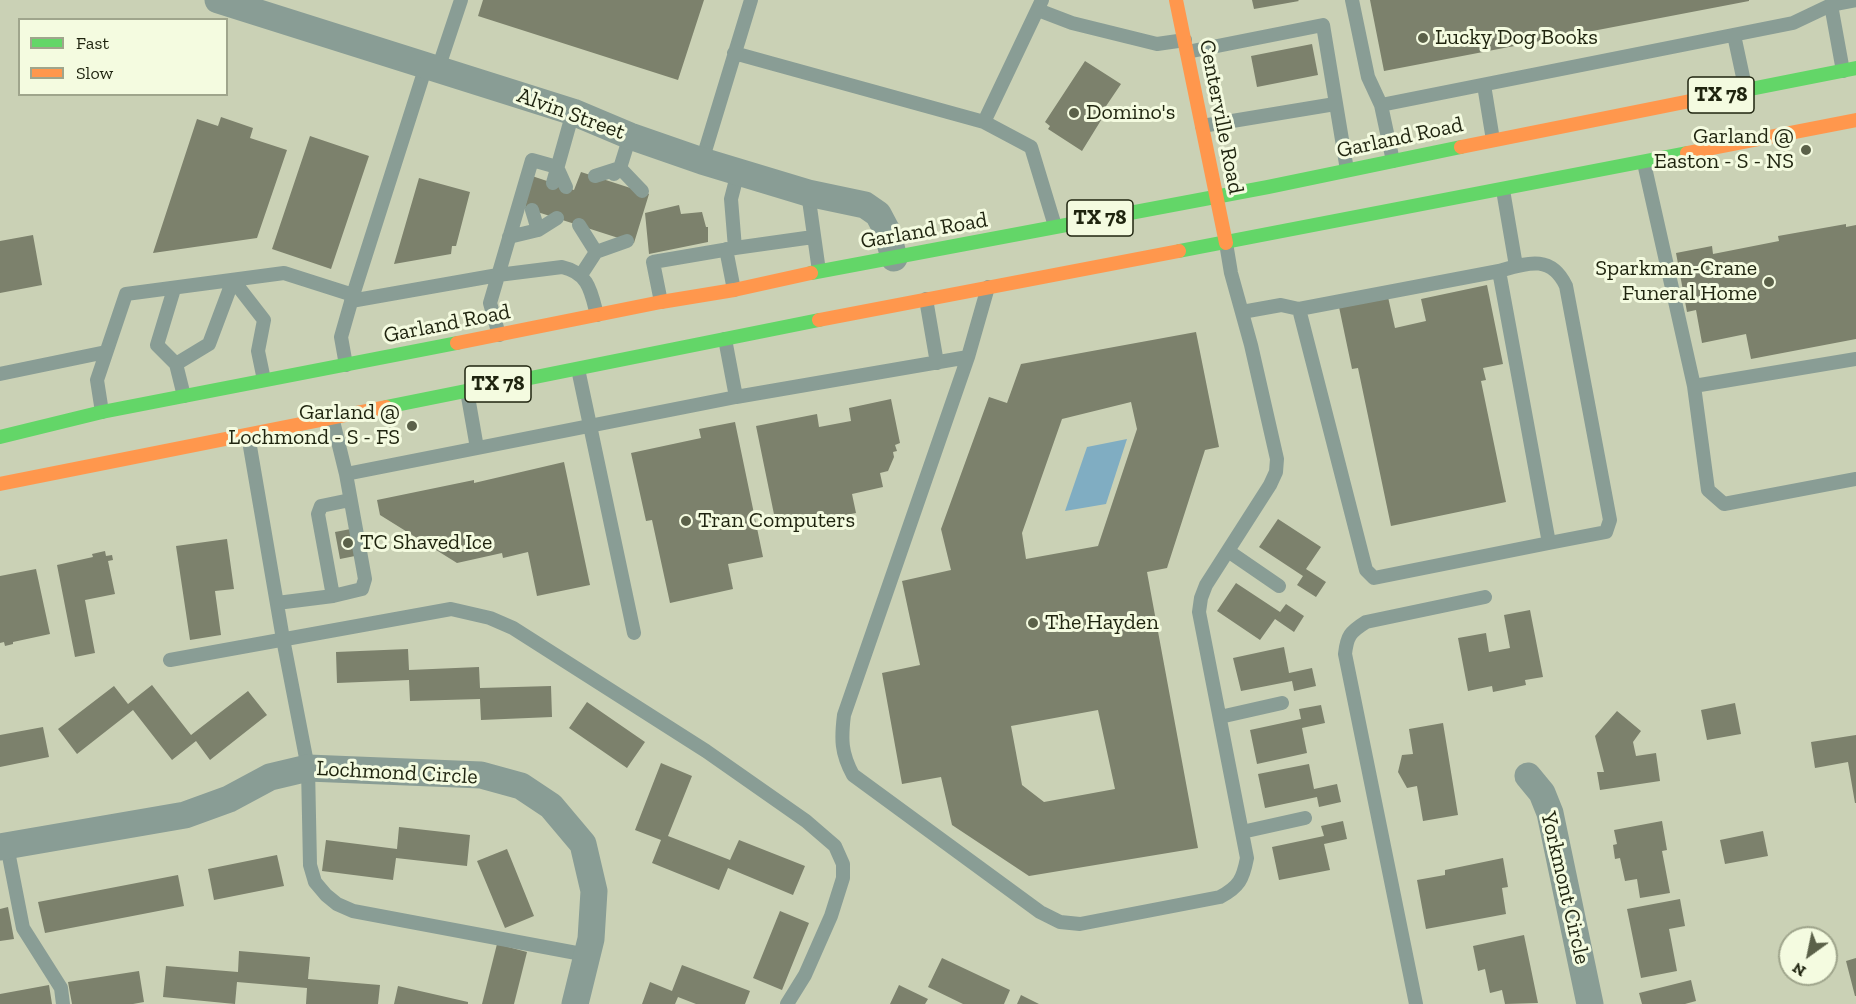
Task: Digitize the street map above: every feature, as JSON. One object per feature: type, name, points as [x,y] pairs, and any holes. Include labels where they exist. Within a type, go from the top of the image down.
[{"type":"main road","name":"Centerville Road","points":[[1176,0],[1226,243]]},
{"type":"main road","name":"Garland Road","points":[[0,437],[102,412],[184,396],[238,391],[264,381],[734,290],[819,271],[895,264],[1055,226],[1268,187],[1393,161],[1494,145],[1849,70]]},
{"type":"main road","name":"TX 78","points":[[0,484],[247,430],[332,417],[725,339],[902,298],[926,299],[1226,243],[1502,185],[1644,163],[1856,120]]},
{"type":"street","name":"Alvin Street","points":[[218,0],[573,112],[630,136],[702,161],[808,193],[865,205],[878,214],[887,231],[895,264]]},
{"type":"street","name":"Lochmond Circle","points":[[4,847],[185,815],[229,799],[270,777],[308,768],[481,775],[521,786],[551,806],[583,844],[594,891],[591,939],[575,1004]]},
{"type":"street","name":"Yorkmont Circle","points":[[1528,776],[1542,793],[1550,813],[1590,1004]]},
{"type":"lane","points":[[346,365],[341,337],[352,298],[432,67],[461,0]]},
{"type":"lane","points":[[702,161],[751,0]]},
{"type":"lane","points":[[1352,0],[1368,77],[1381,105],[1393,161]]},
{"type":"lane","points":[[1381,105],[1793,23],[1831,5],[1856,0]]},
{"type":"lane","points":[[984,122],[1040,5],[1072,23],[1157,44],[1186,46],[1323,25],[1347,170]]},
{"type":"lane","points":[[1831,5],[1849,70]]},
{"type":"lane","points":[[1734,35],[1746,91]]},
{"type":"lane","points":[[734,53],[984,122],[1031,147],[1055,226]]},
{"type":"lane","points":[[1484,85],[1494,145]]},
{"type":"lane","points":[[1202,126],[1335,104]]},
{"type":"lane","points":[[557,167],[554,183],[573,112]]},
{"type":"lane","points":[[626,186],[620,168],[630,136]]},
{"type":"lane","points":[[498,335],[490,303],[532,159],[557,167]]},
{"type":"lane","points":[[1644,163],[1694,386],[1708,490],[1724,504],[1856,479]]},
{"type":"lane","points":[[601,178],[620,168]]},
{"type":"lane","points":[[620,168],[642,191]]},
{"type":"lane","points":[[734,290],[730,248],[731,199],[738,172]]},
{"type":"lane","points":[[1502,185],[1516,266]]},
{"type":"lane","points":[[808,193],[819,271]]},
{"type":"lane","points":[[538,212],[538,230]]},
{"type":"lane","points":[[509,237],[538,230],[557,218]]},
{"type":"lane","points":[[585,227],[596,252]]},
{"type":"lane","points":[[581,275],[610,236]]},
{"type":"lane","points":[[661,303],[654,262],[730,248],[813,237]]},
{"type":"lane","points":[[596,252],[627,241]]},
{"type":"lane","points":[[988,287],[968,357],[844,715],[841,736],[844,759],[853,775],[1040,912],[1060,922],[1080,924],[1220,897],[1233,890],[1244,876],[1247,858],[1199,612],[1206,585],[1270,485],[1276,472],[1277,459],[1251,345],[1231,273],[1226,243]]},
{"type":"lane","points":[[1242,312],[1281,305],[1299,309],[1516,266],[1536,263],[1549,265],[1561,274],[1566,286],[1610,520],[1606,532],[1374,578],[1366,570],[1299,309]]},
{"type":"lane","points":[[102,412],[97,380],[126,294],[284,273],[352,298],[562,267],[572,269],[581,275],[590,289],[597,315]]},
{"type":"lane","points":[[1499,271],[1550,543]]},
{"type":"lane","points":[[176,364],[209,344],[233,280]]},
{"type":"lane","points":[[233,280],[264,320],[258,351],[264,381]]},
{"type":"lane","points":[[174,289],[157,345],[176,364],[184,396]]},
{"type":"lane","points":[[926,299],[937,363]]},
{"type":"lane","points":[[725,339],[736,397]]},
{"type":"lane","points":[[0,374],[106,352]]},
{"type":"lane","points":[[346,474],[736,397],[968,357]]},
{"type":"lane","points":[[1694,386],[1856,359]]},
{"type":"lane","points":[[578,369],[634,633]]},
{"type":"lane","points":[[467,391],[477,448]]},
{"type":"lane","points":[[277,603],[333,596],[362,589],[365,579],[346,474],[332,417]]},
{"type":"lane","points":[[247,430],[308,768],[310,865],[315,882],[337,904],[353,911],[587,955]]},
{"type":"lane","points":[[333,596],[318,514],[321,506],[350,500]]},
{"type":"lane","points":[[1228,551],[1279,586]]},
{"type":"lane","points":[[1416,1004],[1345,654],[1346,641],[1353,630],[1366,622],[1485,597]]},
{"type":"lane","points":[[170,660],[451,609],[490,618],[513,628],[706,751],[806,821],[835,846],[843,864],[843,878],[831,916],[805,975],[787,1004]]},
{"type":"lane","points":[[1220,717],[1282,703]]},
{"type":"lane","points":[[1242,832],[1305,818]]},
{"type":"lane","points":[[4,847],[23,928],[61,988],[63,1004]]},
{"type":"water","points":[[1127,439],[1106,504],[1065,511],[1087,447]]},
{"type":"building","points":[[483,0],[704,0],[678,80],[478,16]]},
{"type":"building","points":[[1252,0],[1298,0],[1299,1],[1254,9]]},
{"type":"building","points":[[1370,0],[1749,0],[1749,1],[1384,71]]},
{"type":"building","points":[[1312,44],[1318,75],[1257,87],[1251,56]]},
{"type":"building","points":[[1085,61],[1121,84],[1100,115],[1103,117],[1082,151],[1048,129],[1050,126],[1045,122]]},
{"type":"building","points":[[221,117],[253,128],[250,138],[287,150],[257,238],[153,253],[197,119],[218,126]]},
{"type":"building","points":[[310,136],[369,156],[331,269],[272,249]]},
{"type":"building","points":[[581,172],[649,194],[634,243],[525,208],[532,176],[574,190]]},
{"type":"building","points":[[419,178],[470,192],[456,246],[452,246],[451,254],[394,264]]},
{"type":"building","points":[[679,205],[681,214],[702,212],[706,227],[708,227],[708,242],[649,254],[645,213]]},
{"type":"building","name":"Sparkman-Crane Funeral Home","points":[[1846,224],[1846,227],[1856,225],[1856,339],[1751,359],[1746,334],[1702,343],[1696,310],[1687,312],[1676,253],[1712,246],[1713,254],[1779,241],[1778,236]]},
{"type":"building","points":[[33,235],[42,285],[0,293],[0,241]]},
{"type":"building","points":[[1487,285],[1503,364],[1483,368],[1486,380],[1481,381],[1506,502],[1391,526],[1358,368],[1352,369],[1339,307],[1388,297],[1395,328],[1426,321],[1421,299]]},
{"type":"building","name":"The Hayden","points":[[1196,332],[1219,447],[1205,450],[1167,568],[1147,572],[1198,848],[1029,876],[952,825],[941,777],[902,784],[882,673],[920,665],[902,581],[951,570],[941,529],[989,397],[1007,403],[1021,364]],"holes":[[[1131,402],[1137,429],[1098,546],[1026,559],[1022,533],[1062,419]],[[1098,710],[1115,789],[1044,802],[1022,785],[1011,726]]]},
{"type":"building","points":[[891,399],[900,443],[895,445],[897,451],[893,452],[894,457],[888,471],[880,473],[883,487],[852,494],[856,513],[777,529],[756,426],[817,414],[819,427],[851,421],[849,408]]},
{"type":"building","name":"Tran Computers","points":[[735,422],[763,557],[728,564],[733,589],[670,603],[652,520],[646,521],[631,453],[701,438],[699,429]]},
{"type":"building","points":[[564,462],[590,585],[537,596],[528,552],[503,558],[502,553],[457,563],[380,515],[377,500],[474,480],[474,483]]},
{"type":"building","points":[[1278,519],[1321,547],[1306,569],[1326,582],[1316,597],[1297,585],[1303,576],[1259,547]]},
{"type":"building","name":"TC Shaved Ice","points":[[356,528],[360,555],[340,559],[335,532]]},
{"type":"building","points":[[227,539],[234,589],[215,591],[221,635],[190,640],[176,546]]},
{"type":"building","points":[[105,551],[106,556],[112,555],[113,560],[108,561],[115,594],[85,600],[95,653],[75,657],[57,565],[93,557],[92,554]]},
{"type":"building","points":[[36,569],[50,634],[13,642],[5,646],[4,642],[0,643],[0,576]]},
{"type":"building","points":[[1236,583],[1280,612],[1286,604],[1304,616],[1294,632],[1275,619],[1260,640],[1217,611]]},
{"type":"building","points":[[1530,610],[1543,677],[1525,680],[1526,685],[1493,692],[1492,686],[1468,691],[1458,638],[1486,633],[1489,652],[1510,648],[1504,615]]},
{"type":"building","points":[[1284,647],[1289,673],[1312,668],[1316,686],[1294,691],[1292,681],[1241,691],[1233,658]]},
{"type":"building","points":[[408,649],[409,670],[479,667],[480,688],[551,686],[552,717],[481,720],[480,699],[410,701],[409,680],[337,683],[336,652]]},
{"type":"building","points":[[152,685],[191,735],[248,691],[267,715],[210,760],[196,741],[172,760],[133,710],[77,754],[58,729],[114,686],[128,704]]},
{"type":"building","points":[[587,702],[645,742],[627,768],[569,728]]},
{"type":"building","points":[[1735,703],[1741,734],[1707,740],[1701,710]]},
{"type":"building","points":[[1321,705],[1325,723],[1302,728],[1307,753],[1257,764],[1250,730],[1301,719],[1299,709]]},
{"type":"building","points":[[1617,711],[1641,731],[1633,742],[1636,756],[1656,753],[1660,781],[1600,790],[1597,772],[1604,772],[1595,736]]},
{"type":"building","points":[[1443,723],[1458,815],[1423,821],[1417,786],[1407,788],[1398,772],[1402,755],[1413,754],[1409,729]]},
{"type":"building","points":[[43,727],[49,757],[0,767],[0,735]]},
{"type":"building","points":[[1856,735],[1855,803],[1848,762],[1815,768],[1811,742]]},
{"type":"building","points":[[661,763],[692,776],[668,836],[730,860],[739,840],[805,866],[793,895],[728,868],[719,890],[652,863],[661,840],[635,830]]},
{"type":"building","points":[[1309,764],[1314,789],[1337,784],[1341,802],[1319,807],[1317,797],[1265,808],[1258,774]]},
{"type":"building","points":[[1343,821],[1347,839],[1324,844],[1330,870],[1279,880],[1272,847],[1324,836],[1321,826]]},
{"type":"building","points":[[1662,821],[1667,850],[1662,851],[1670,893],[1640,898],[1637,879],[1625,881],[1620,858],[1615,859],[1613,845],[1617,844],[1614,830]]},
{"type":"building","points":[[399,827],[470,835],[467,866],[396,858],[393,880],[322,871],[326,840],[397,849]]},
{"type":"building","points":[[1763,831],[1768,856],[1725,864],[1720,840]]},
{"type":"building","points":[[507,849],[534,916],[505,928],[477,861]]},
{"type":"building","points":[[277,855],[284,886],[214,900],[208,869]]},
{"type":"building","points":[[1503,858],[1508,887],[1502,888],[1506,914],[1426,929],[1417,880],[1445,875],[1445,870]]},
{"type":"building","points":[[178,875],[184,906],[45,933],[38,902]]},
{"type":"building","points":[[1680,899],[1685,926],[1669,929],[1677,971],[1641,978],[1627,909]]},
{"type":"building","points":[[8,907],[14,939],[0,941],[0,909]]},
{"type":"building","points":[[780,911],[809,923],[782,990],[753,978]]},
{"type":"building","points":[[1524,935],[1538,1003],[1505,1004],[1502,990],[1490,993],[1485,969],[1478,971],[1473,946]]},
{"type":"building","points":[[497,944],[527,952],[514,1004],[482,1004]]},
{"type":"building","points":[[239,951],[310,957],[308,979],[380,985],[378,1004],[306,1004],[307,988],[237,982],[235,1004],[163,997],[166,966],[238,972]]},
{"type":"building","points":[[942,958],[1010,990],[1004,1004],[963,1004],[928,987]]},
{"type":"building","points":[[1856,958],[1856,996],[1855,996],[1846,961]]},
{"type":"building","points":[[682,965],[750,991],[745,1004],[696,1004],[678,997],[675,1004],[642,1004],[650,982],[672,991]]},
{"type":"building","points":[[139,971],[144,1002],[72,1004],[68,982]]},
{"type":"building","points":[[1691,980],[1696,1001],[1685,1004],[1642,1004],[1639,993]]},
{"type":"building","points":[[49,985],[52,1004],[0,1004],[0,994]]},
{"type":"building","points":[[899,985],[928,999],[925,1004],[890,1004]]},
{"type":"building","points":[[398,986],[468,1002],[468,1004],[394,1004]]},
{"type":"building","points":[[1021,995],[1039,1004],[1017,1004]]},
{"type":"traffic: fast","points":[[1705,98],[1856,68]]},
{"type":"traffic: fast","points":[[811,273],[1268,187],[1461,147]]},
{"type":"traffic: fast","points":[[1179,251],[1687,153]]},
{"type":"traffic: fast","points":[[386,407],[819,320]]},
{"type":"traffic: fast","points":[[0,437],[102,412],[457,343]]},
{"type":"traffic: slow","points":[[1176,0],[1226,243]]},
{"type":"traffic: slow","points":[[1461,147],[1705,98]]},
{"type":"traffic: slow","points":[[1687,153],[1856,120]]},
{"type":"traffic: slow","points":[[819,320],[1179,251]]},
{"type":"traffic: slow","points":[[457,343],[811,273]]},
{"type":"traffic: slow","points":[[0,484],[386,407]]},
{"type":"place","name":"Lucky Dog Books","points":[[1423,38]]},
{"type":"place","name":"Domino's","points":[[1074,113]]},
{"type":"place","name":"Garland @ Easton - S - NS","points":[[1806,150]]},
{"type":"place","name":"Sparkman-Crane Funeral Home","points":[[1769,282]]},
{"type":"place","name":"Garland @ Lochmond - S - FS","points":[[412,426]]},
{"type":"place","name":"Tran Computers","points":[[686,521]]},
{"type":"place","name":"TC Shaved Ice","points":[[348,543]]},
{"type":"place","name":"The Hayden","points":[[1033,623]]}]
